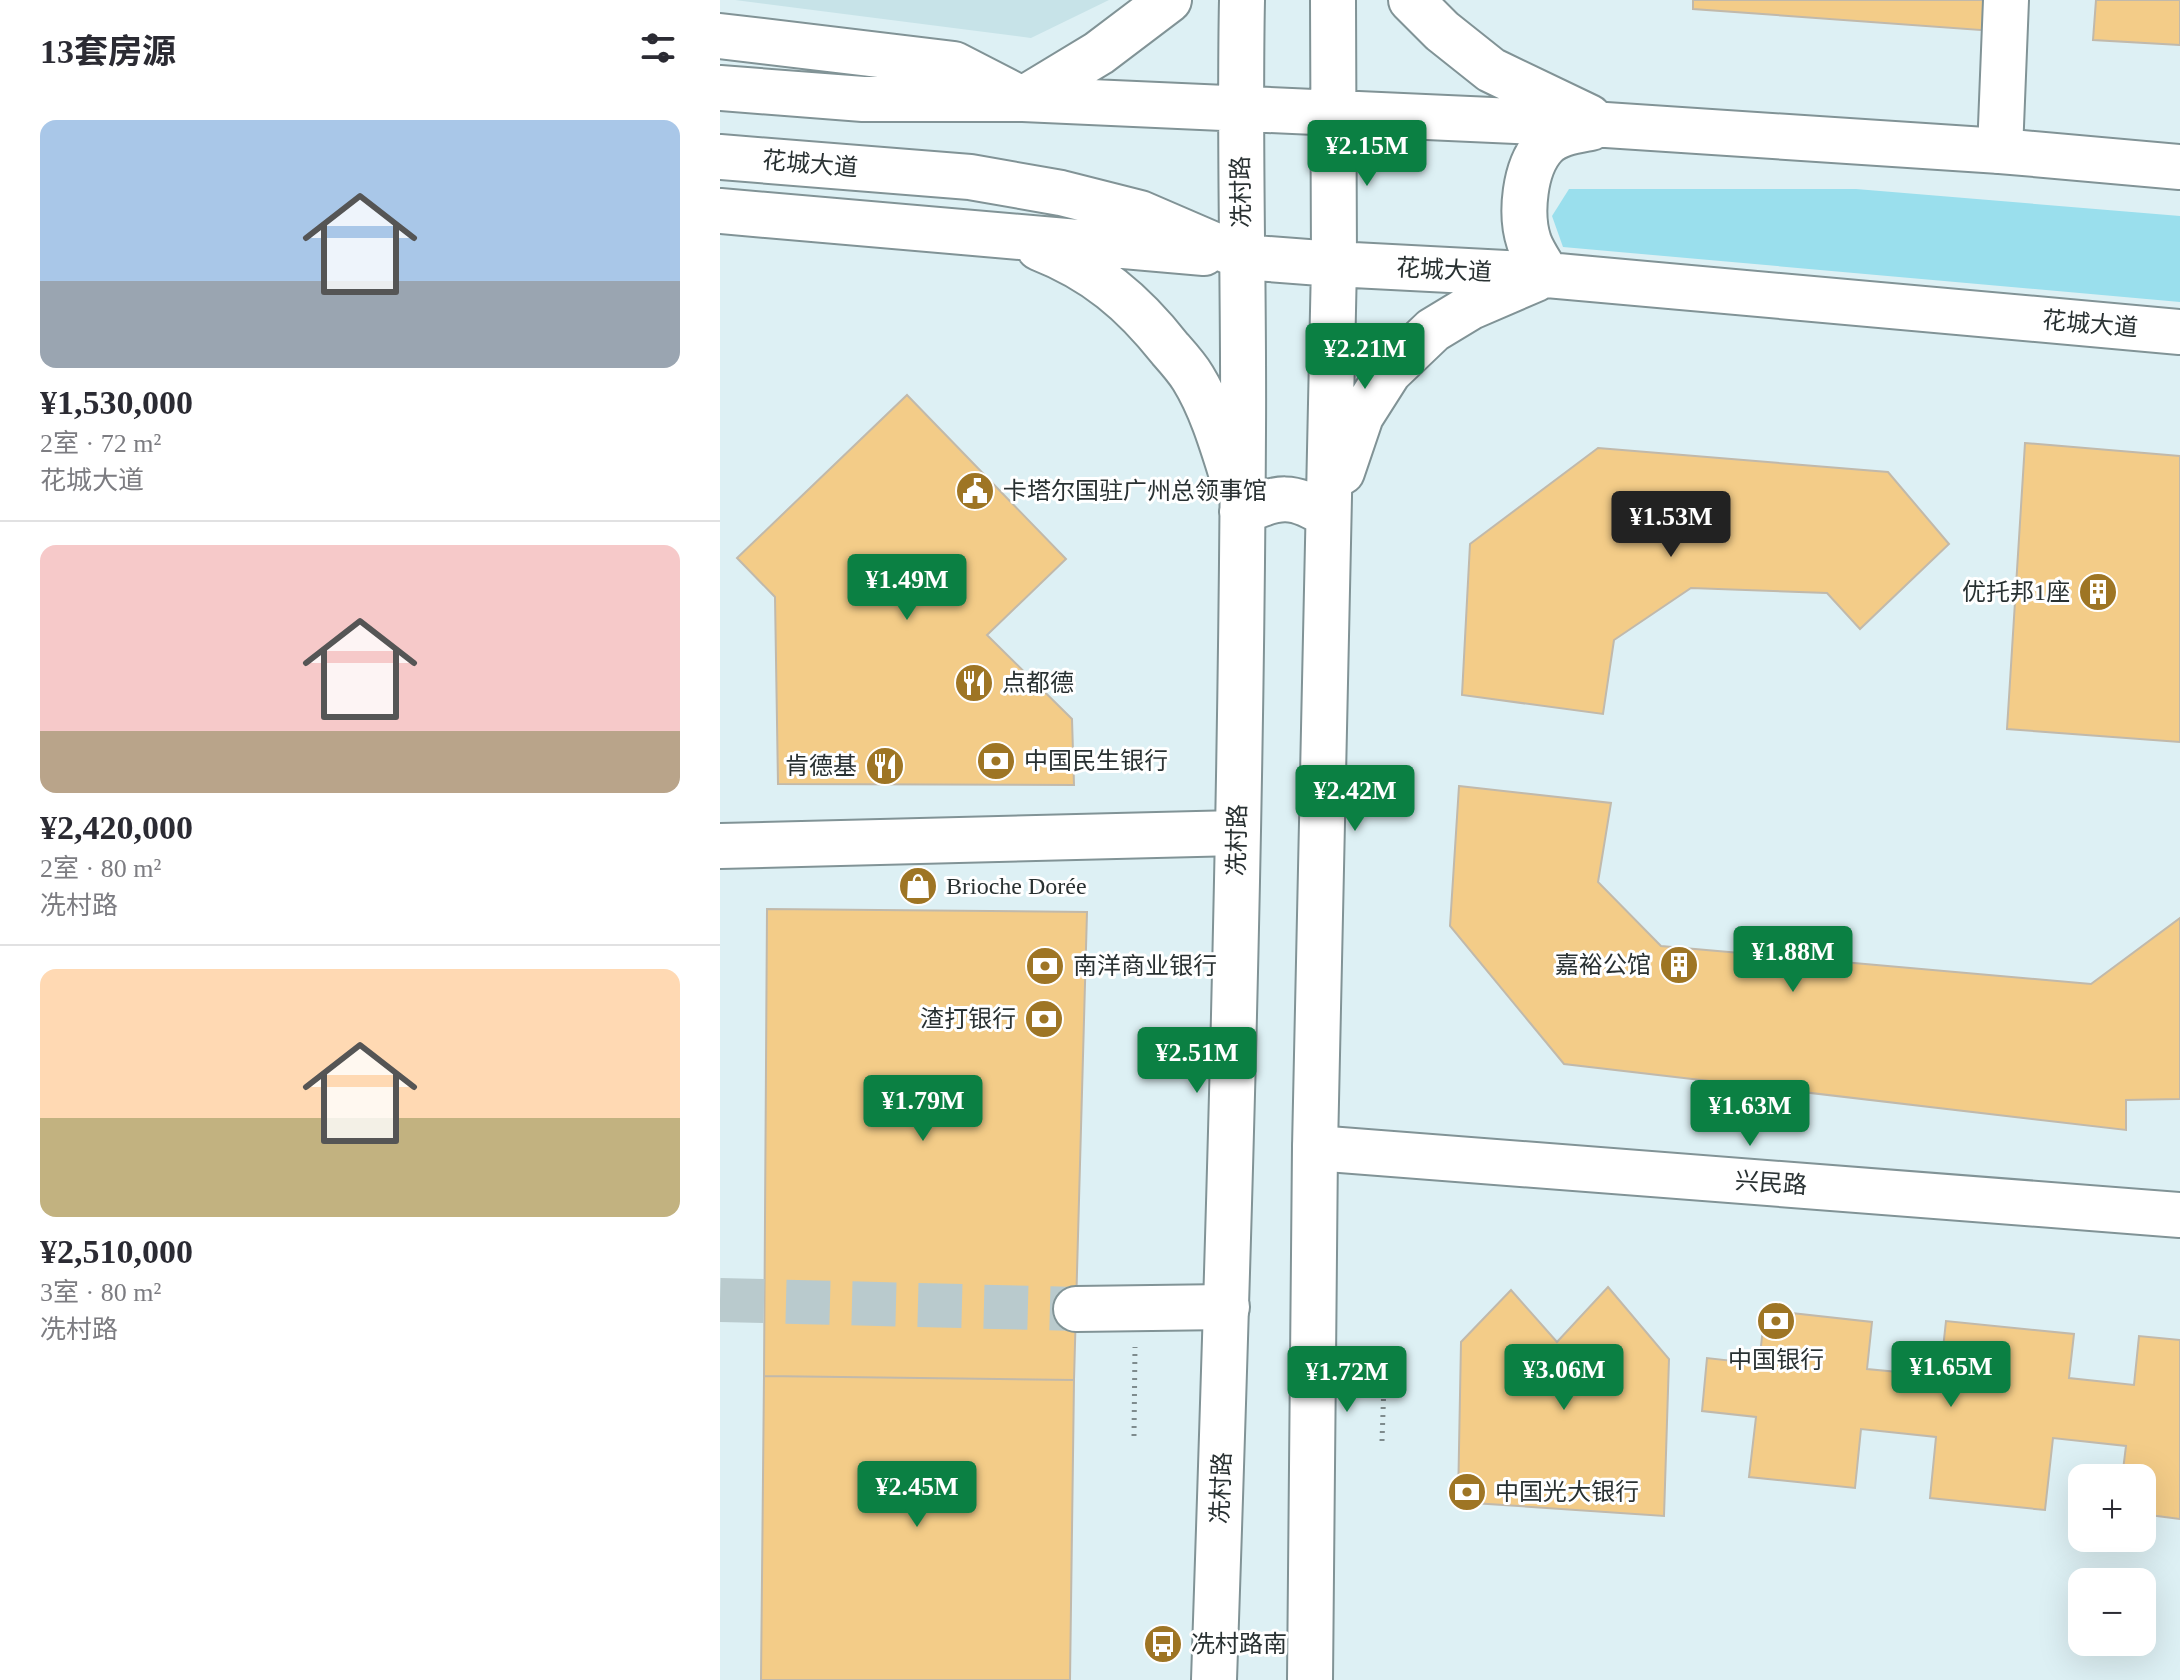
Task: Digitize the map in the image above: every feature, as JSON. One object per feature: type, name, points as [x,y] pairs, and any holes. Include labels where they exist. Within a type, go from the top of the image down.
[{"type":"main road","points":[[1023,99],[1099,53],[1169,0]]},
{"type":"main road","name":"冼村路","points":[[1214,1680],[1227,1307],[1237,833],[1242,512],[1242,0]]},
{"type":"main road","points":[[1310,1680],[1315,1148],[1334,264],[1333,0]]},
{"type":"main road","points":[[1411,0],[1442,31],[1491,70],[1606,125]]},
{"type":"main road","points":[[2000,151],[2006,0]]},
{"type":"main road","points":[[720,36],[954,64],[1023,99]]},
{"type":"main road","points":[[720,88],[863,99],[1023,99],[1606,125],[2000,151],[2180,167]]},
{"type":"main road","points":[[1328,516],[1361,416],[1389,372],[1433,330],[1471,307],[1547,275],[1529,244],[1525,227],[1531,170],[1545,145],[1564,133],[1606,125]]},
{"type":"main road","name":"花城大道","points":[[720,157],[970,177],[1061,193],[1140,213],[1242,257],[1547,275],[2180,332]]},
{"type":"main road","points":[[720,211],[1242,257]]},
{"type":"main road","points":[[1007,236],[1071,261],[1108,283],[1152,325],[1193,378],[1223,446],[1242,512],[1267,501],[1290,497],[1328,516]]},
{"type":"main road","points":[[720,846],[1237,833]]},
{"type":"main road","name":"兴民路","points":[[1315,1148],[2180,1215]]},
{"type":"main road","points":[[1076,1309],[1227,1307]]},
{"type":"path","points":[[1134,1436],[1135,1347]]},
{"type":"path","points":[[1382,1441],[1385,1356]]},
{"type":"shaded area","points":[[735,0],[1109,0],[1031,38]]},
{"type":"shaded area","points":[[1569,189],[1856,189],[2180,216],[2180,302],[1563,247],[1552,216]]},
{"type":"building","points":[[1693,0],[1996,0],[1994,31],[1693,9]]},
{"type":"building","points":[[2096,0],[2180,0],[2180,45],[2093,40]]},
{"type":"building","points":[[907,395],[1066,559],[987,635],[1072,719],[1074,785],[778,784],[775,597],[737,558]]},
{"type":"building","name":"优托邦1座","points":[[2025,443],[2180,456],[2180,742],[2007,729]]},
{"type":"building","points":[[1598,448],[1888,472],[1949,544],[1860,629],[1827,593],[1691,588],[1614,640],[1603,714],[1462,695],[1470,544]]},
{"type":"building","name":"嘉裕公馆","points":[[1459,786],[1611,803],[1598,882],[1661,946],[2091,984],[2180,918],[2180,1099],[2126,1100],[2126,1130],[1564,1064],[1450,926]]},
{"type":"building","points":[[767,909],[1087,912],[1074,1380],[764,1376]]},
{"type":"building","points":[[1608,1287],[1669,1359],[1664,1516],[1458,1502],[1461,1342],[1511,1290],[1557,1342]]},
{"type":"building","points":[[1765,1310],[1872,1322],[1867,1369],[1940,1376],[1946,1321],[2074,1334],[2069,1378],[2134,1385],[2139,1336],[2180,1340],[2180,1519],[2156,1516],[2156,1464],[2124,1464],[2126,1446],[2053,1438],[2045,1510],[1930,1498],[1936,1437],[1861,1429],[1855,1488],[1749,1477],[1756,1417],[1702,1411],[1707,1358],[1759,1364]]},
{"type":"building","points":[[764,1376],[1074,1380],[1070,1680],[761,1680]]},
{"type":"tunnel","points":[[720,1300],[1076,1309]]},
{"type":"place","name":"卡塔尔国驻广州总领事馆","points":[[975,491]]},
{"type":"place","name":"优托邦1座","points":[[2098,592]]},
{"type":"place","name":"点都德","points":[[974,683]]},
{"type":"place","name":"中国民生银行","points":[[996,761]]},
{"type":"place","name":"肯德基","points":[[885,766]]},
{"type":"place","name":"Brioche Dorée","points":[[918,886]]},
{"type":"place","name":"嘉裕公馆","points":[[1679,965]]},
{"type":"place","name":"南洋商业银行","points":[[1045,966]]},
{"type":"place","name":"渣打银行","points":[[1044,1019]]},
{"type":"place","name":"中国银行","points":[[1776,1321]]},
{"type":"place","name":"中国光大银行","points":[[1467,1492]]},
{"type":"place","name":"冼村路南","points":[[1163,1644]]}]
